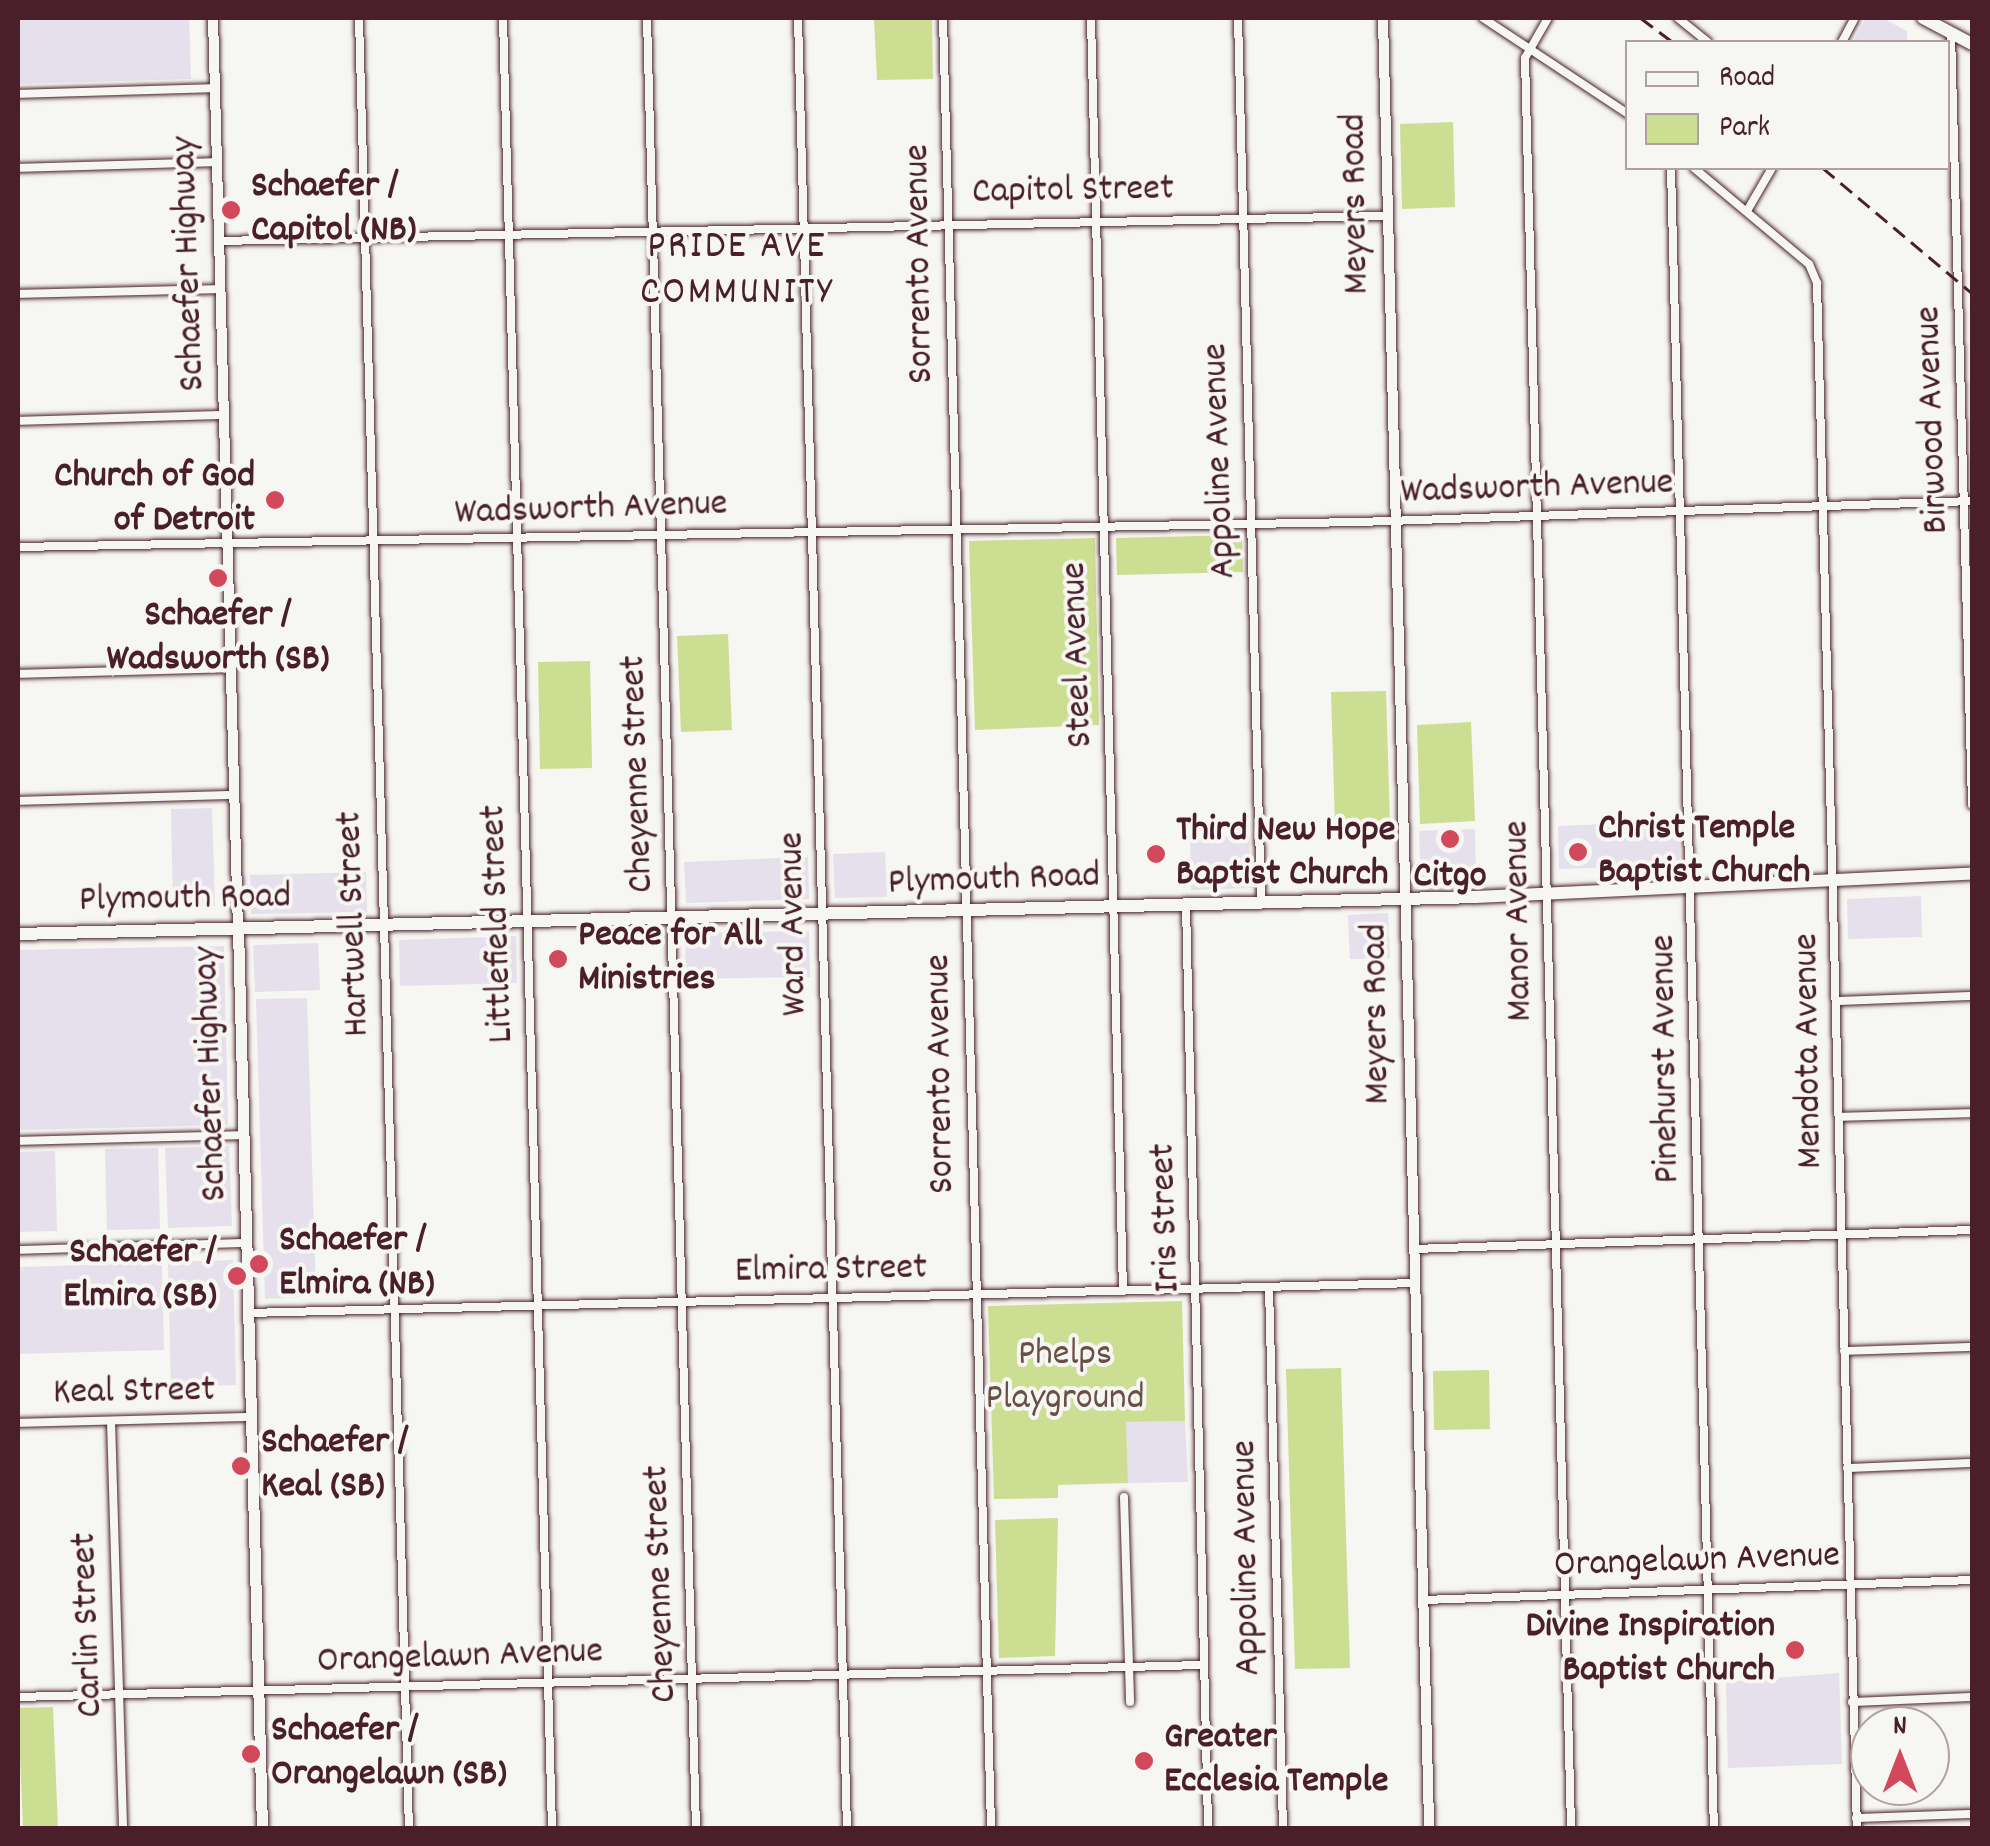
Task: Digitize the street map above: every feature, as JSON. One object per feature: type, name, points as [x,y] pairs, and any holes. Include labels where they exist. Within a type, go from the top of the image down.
[{"type":"main road","points":[[1923,18],[1972,44]]},
{"type":"main road","name":"Plymouth Road","points":[[18,934],[1114,908],[1972,874]]},
{"type":"main road","name":"Schaefer Highway","points":[[238,930],[262,1828]]},
{"type":"street","name":"Schaefer Highway","points":[[213,18],[238,930]]},
{"type":"street","name":"Hartwell Street","points":[[358,18],[409,1828]]},
{"type":"street","name":"Littlefield Street","points":[[502,18],[552,1828]]},
{"type":"street","name":"Cheyenne Street","points":[[646,18],[696,1828]]},
{"type":"street","name":"Ward Avenue","points":[[798,18],[847,1828]]},
{"type":"street","name":"Sorrento Avenue","points":[[943,18],[991,1828]]},
{"type":"street","name":"Steel Avenue","points":[[1090,18],[1123,1291]]},
{"type":"street","name":"Appoline Avenue","points":[[1238,18],[1261,903]]},
{"type":"street","name":"Meyers Road","points":[[1382,18],[1429,1828]]},
{"type":"street","points":[[1483,18],[1530,45],[1625,112]]},
{"type":"street","name":"Manor Avenue","points":[[1548,18],[1524,58],[1571,1828]]},
{"type":"street","points":[[1678,18],[1706,40]]},
{"type":"street","points":[[1843,40],[1855,18]]},
{"type":"street","name":"Birwood Avenue","points":[[1952,33],[1968,502],[1972,806]]},
{"type":"street","points":[[18,94],[215,88]]},
{"type":"street","points":[[18,168],[217,162]]},
{"type":"street","name":"Pinehurst Avenue","points":[[1671,170],[1714,1828]]},
{"type":"street","points":[[1696,170],[1747,211],[1771,170]]},
{"type":"street","name":"Mendota Avenue","points":[[1747,211],[1815,272],[1856,1824]]},
{"type":"street","name":"Capitol Street","points":[[219,241],[652,228],[1387,216]]},
{"type":"street","points":[[18,294],[220,289]]},
{"type":"street","points":[[18,421],[224,415]]},
{"type":"street","name":"Wadsworth Avenue","points":[[18,547],[207,542],[228,548],[1396,521],[1968,502]]},
{"type":"street","points":[[18,674],[231,668]]},
{"type":"street","points":[[18,801],[234,794]]},
{"type":"street","name":"Iris Street","points":[[1186,905],[1208,1828]]},
{"type":"street","points":[[1836,1000],[1972,996]]},
{"type":"street","points":[[1839,1118],[1972,1113]]},
{"type":"street","points":[[18,1141],[243,1135]]},
{"type":"street","points":[[1414,1249],[1972,1230]]},
{"type":"street","points":[[18,1250],[246,1243]]},
{"type":"street","name":"Elmira Street","points":[[248,1313],[1414,1283]]},
{"type":"street","name":"Appoline Avenue","points":[[1268,1287],[1283,1828]]},
{"type":"street","points":[[1844,1351],[1972,1347]]},
{"type":"street","name":"Keal Street","points":[[18,1423],[251,1418]]},
{"type":"street","name":"Carlin Street","points":[[111,1421],[123,1828]]},
{"type":"street","points":[[1847,1468],[1972,1464]]},
{"type":"street","points":[[1124,1497],[1130,1702]]},
{"type":"street","name":"Orangelawn Avenue","points":[[1424,1600],[1972,1580]]},
{"type":"street","name":"Orangelawn Avenue","points":[[18,1697],[1204,1665]]},
{"type":"street","points":[[1852,1702],[1972,1697]]},
{"type":"street","points":[[1856,1824],[1972,1814]]},
{"type":"shaded area","points":[[18,18],[189,18],[191,79],[18,84]]},
{"type":"shaded area","points":[[1866,18],[1882,18],[1907,31],[1907,40],[1854,40]]},
{"type":"shaded area","points":[[212,808],[215,906],[173,907],[171,809]]},
{"type":"shaded area","points":[[1678,821],[1680,865],[1559,869],[1558,826]]},
{"type":"shaded area","points":[[1475,829],[1476,881],[1421,883],[1419,831]]},
{"type":"shaded area","points":[[1249,836],[1251,888],[1191,890],[1190,837]]},
{"type":"shaded area","points":[[885,852],[887,897],[835,898],[833,854]]},
{"type":"shaded area","points":[[808,857],[809,899],[686,903],[684,862]]},
{"type":"shaded area","points":[[366,872],[367,912],[251,914],[250,875]]},
{"type":"shaded area","points":[[1921,896],[1922,937],[1848,939],[1847,899]]},
{"type":"shaded area","points":[[1388,913],[1390,958],[1350,959],[1348,915]]},
{"type":"shaded area","points":[[809,931],[810,977],[686,979],[685,933]]},
{"type":"shaded area","points":[[516,936],[517,983],[400,986],[399,940]]},
{"type":"shaded area","points":[[318,943],[320,990],[255,992],[253,945]]},
{"type":"shaded area","points":[[224,946],[228,1125],[18,1130],[18,950]]},
{"type":"shaded area","points":[[307,998],[316,1296],[265,1299],[256,999]]},
{"type":"shaded area","points":[[229,1146],[232,1226],[168,1228],[165,1148]]},
{"type":"shaded area","points":[[158,1148],[160,1229],[107,1230],[105,1149]]},
{"type":"shaded area","points":[[55,1151],[57,1231],[18,1232],[18,1152]]},
{"type":"shaded area","points":[[233,1260],[236,1385],[171,1387],[168,1262]]},
{"type":"shaded area","points":[[162,1263],[164,1350],[18,1354],[18,1267]]},
{"type":"shaded area","points":[[1185,1421],[1188,1482],[1128,1483],[1126,1422]]},
{"type":"shaded area","points":[[1839,1673],[1842,1764],[1728,1768],[1726,1682]]},
{"type":"green space","points":[[874,18],[932,18],[933,79],[877,80]]},
{"type":"green space","points":[[1453,122],[1455,207],[1402,209],[1400,124]]},
{"type":"green space","points":[[1242,535],[1243,572],[1117,575],[1116,538]]},
{"type":"green space","points":[[1095,538],[1099,725],[975,730],[969,541]]},
{"type":"green space","points":[[728,634],[732,730],[681,732],[677,636]]},
{"type":"green space","points":[[590,661],[592,768],[540,769],[538,662]]},
{"type":"green space","points":[[1386,691],[1390,824],[1335,825],[1331,692]]},
{"type":"green space","points":[[1471,722],[1475,821],[1420,824],[1417,725]]},
{"type":"green space","name":"Phelps Playground","points":[[1182,1301],[1185,1421],[1126,1422],[1128,1483],[1058,1485],[1058,1498],[994,1499],[988,1306]]},
{"type":"green space","points":[[1341,1368],[1350,1668],[1295,1669],[1286,1369]]},
{"type":"green space","points":[[1489,1370],[1490,1429],[1434,1430],[1433,1371]]},
{"type":"green space","points":[[1058,1518],[1055,1656],[999,1658],[995,1520]]},
{"type":"green space","points":[[53,1707],[58,1828],[23,1828],[18,1708]]},
{"type":"railway","points":[[1641,18],[1670,40]]},
{"type":"railway","points":[[1825,170],[1972,293]]},
{"type":"place","name":"Schaefer / Capitol (NB)","points":[[231,210]]},
{"type":"place","name":"Church of God of Detroit","points":[[275,500]]},
{"type":"place","name":"Schaefer / Wadsworth (SB)","points":[[218,578]]},
{"type":"place","name":"Citgo","points":[[1450,839]]},
{"type":"place","name":"Christ Temple Baptist Church","points":[[1578,852]]},
{"type":"place","name":"Third New Hope Baptist Church","points":[[1156,854]]},
{"type":"place","name":"Peace for All Ministries","points":[[558,959]]},
{"type":"place","name":"Schaefer / Elmira (NB)","points":[[259,1264]]},
{"type":"place","name":"Schaefer / Elmira (SB)","points":[[237,1276]]},
{"type":"place","name":"Schaefer / Keal (SB)","points":[[241,1466]]},
{"type":"place","name":"Divine Inspiration Baptist Church","points":[[1795,1650]]},
{"type":"place","name":"Schaefer / Orangelawn (SB)","points":[[251,1754]]},
{"type":"place","name":"Greater Ecclesia Temple","points":[[1144,1761]]},
{"type":"district","name":"PRIDE AVE COMMUNITY","points":[[737,272]]}]
